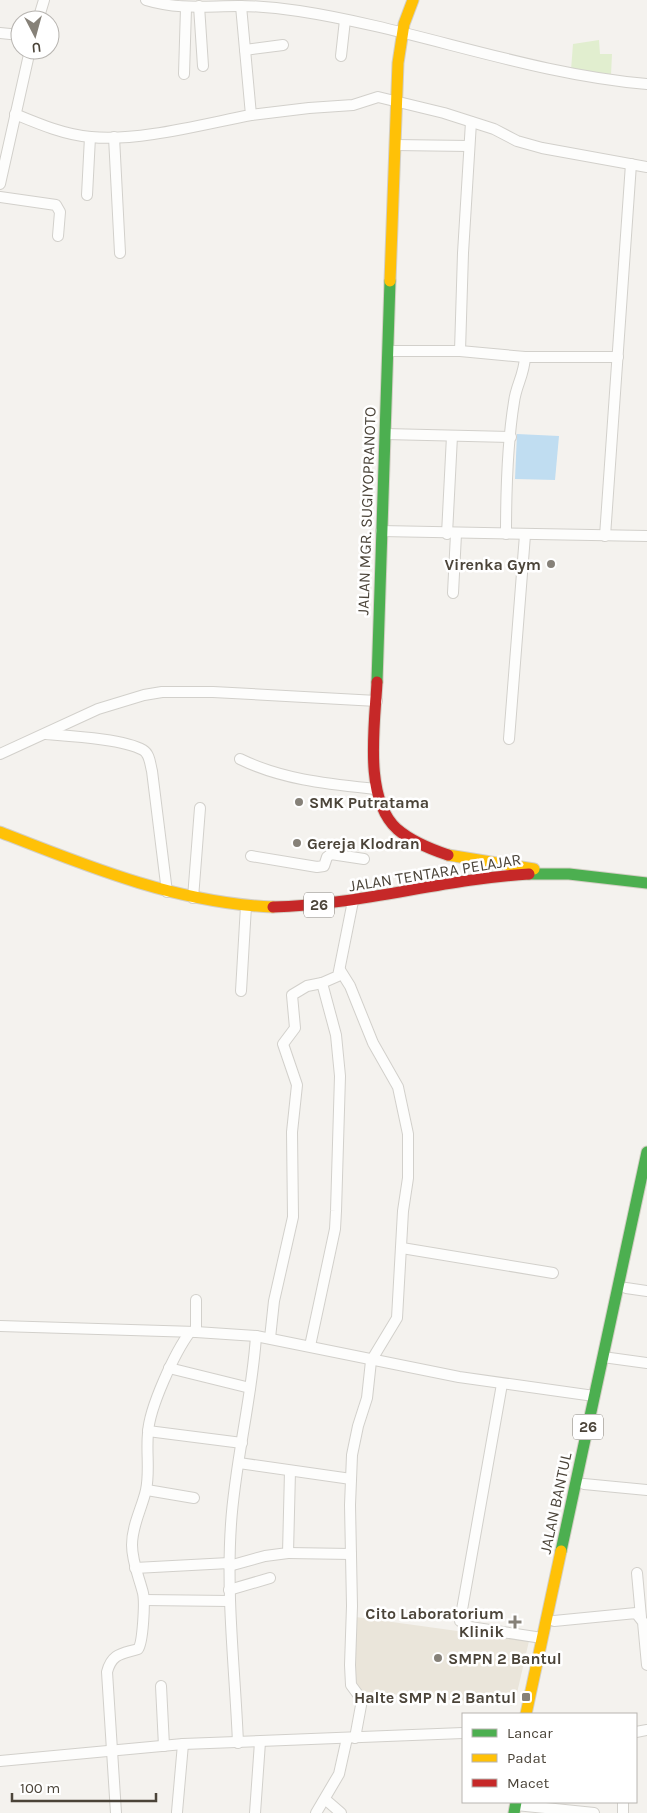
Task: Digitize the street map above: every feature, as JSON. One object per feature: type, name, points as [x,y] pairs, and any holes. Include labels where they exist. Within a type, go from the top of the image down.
[{"type":"main road","name":"JALAN MGR. SUGIYOPRANOTO","points":[[413,0],[405,15],[396,102],[374,761],[376,789],[385,814],[394,826],[415,843],[436,852],[498,865],[580,875]]},
{"type":"main road","name":"JALAN TENTARA PELAJAR","points":[[0,832],[167,892],[246,906],[297,906],[353,901],[512,875],[544,873],[647,883]]},
{"type":"main road","name":"JALAN BANTUL","points":[[535,1713],[584,1484],[647,1152]]},
{"type":"main road","name":"JALAN BANTUL","points":[[526,1713],[594,1396],[626,1288],[647,1186]]},
{"type":"main road","points":[[505,1813],[513,1806]]},
{"type":"street","points":[[146,0],[186,8],[202,4],[284,9],[345,20],[575,74],[647,84]]},
{"type":"street","points":[[202,4],[203,66]]},
{"type":"street","points":[[241,6],[251,115]]},
{"type":"street","points":[[184,74],[186,8]]},
{"type":"street","points":[[341,56],[345,20]]},
{"type":"street","points":[[245,50],[283,45]]},
{"type":"street","points":[[0,184],[28,60]]},
{"type":"street","points":[[15,114],[43,126],[90,137],[114,137],[251,115],[353,105],[378,97],[470,122],[542,148],[647,167]]},
{"type":"street","points":[[460,351],[470,122]]},
{"type":"street","points":[[88,195],[90,137]]},
{"type":"street","points":[[114,137],[120,253]]},
{"type":"street","points":[[395,146],[469,146]]},
{"type":"street","points":[[605,536],[631,164]]},
{"type":"street","points":[[0,197],[56,205],[60,212],[58,236]]},
{"type":"street","points":[[388,351],[460,351],[526,357],[618,357]]},
{"type":"street","points":[[506,534],[507,478],[514,396],[524,372],[526,357]]},
{"type":"street","points":[[385,434],[511,437]]},
{"type":"street","points":[[452,436],[453,593]]},
{"type":"street","points":[[381,531],[452,534],[647,536]]},
{"type":"street","points":[[509,739],[525,535]]},
{"type":"street","points":[[0,754],[113,704],[162,692],[213,692],[377,702]]},
{"type":"street","points":[[44,734],[123,744],[144,750],[148,756],[152,771],[167,892]]},
{"type":"street","points":[[240,759],[275,774],[290,778],[376,789]]},
{"type":"street","points":[[193,898],[200,808]]},
{"type":"street","points":[[251,856],[317,868],[324,866],[328,855],[333,854],[364,859]]},
{"type":"street","points":[[270,1338],[274,1301],[293,1217],[292,1132],[297,1085],[283,1044],[295,1028],[292,995],[307,986],[322,984],[335,979],[340,970],[342,947],[353,901]]},
{"type":"street","points":[[241,991],[246,906]]},
{"type":"street","points":[[316,1813],[326,1800],[343,1765],[362,1700],[353,1689],[350,1665],[352,1606],[351,1479],[354,1440],[368,1398],[371,1361],[397,1318],[403,1211],[409,1155],[403,1102],[393,1076],[373,1043],[350,986],[340,970]]},
{"type":"street","points":[[310,1346],[336,1229],[340,1076],[338,1049],[322,984]]},
{"type":"street","points":[[402,1248],[553,1273]]},
{"type":"street","points":[[626,1288],[647,1291]]},
{"type":"street","points":[[116,1813],[107,1672],[111,1660],[115,1656],[140,1646],[144,1600],[135,1568],[132,1544],[146,1490],[150,1418],[169,1368],[181,1344],[193,1332],[196,1300]]},
{"type":"street","points":[[0,1326],[193,1332],[256,1336],[310,1346],[371,1361],[502,1384],[594,1396]]},
{"type":"street","points":[[238,1743],[229,1601],[229,1564],[233,1500],[256,1336]]},
{"type":"street","points":[[607,1357],[647,1363]]},
{"type":"street","points":[[169,1368],[250,1388]]},
{"type":"street","points":[[502,1384],[460,1621],[470,1627],[542,1638]]},
{"type":"street","points":[[148,1431],[242,1443]]},
{"type":"street","points":[[239,1463],[351,1479]]},
{"type":"street","points":[[288,1553],[290,1471]]},
{"type":"street","points":[[584,1484],[647,1490]]},
{"type":"street","points":[[146,1490],[194,1498]]},
{"type":"street","points":[[135,1568],[229,1564],[288,1553],[351,1554]]},
{"type":"street","points":[[637,1573],[647,1664]]},
{"type":"street","points":[[229,1590],[270,1578]]},
{"type":"street","points":[[144,1600],[229,1601]]},
{"type":"street","points":[[554,1621],[630,1612],[641,1617]]},
{"type":"street","points":[[161,1686],[164,1746]]},
{"type":"street","points":[[0,1760],[182,1744],[462,1733]]},
{"type":"street","points":[[255,1813],[260,1742]]},
{"type":"street","points":[[177,1812],[182,1744]]},
{"type":"street","points":[[326,1800],[341,1813]]},
{"type":"street","points":[[513,1806],[594,1813]]},
{"type":"shaded area","name":"SMPN 2 Bantul","points":[[356,1617],[529,1641],[514,1706],[360,1691],[355,1687],[351,1666]]},
{"type":"green space","points":[[599,40],[600,54],[612,54],[611,75],[571,70],[573,44]]},
{"type":"water","points":[[517,434],[559,436],[555,480],[515,479]]},
{"type":"traffic: fast","points":[[377,682],[390,281]]},
{"type":"traffic: fast","points":[[529,874],[569,874],[647,883]]},
{"type":"traffic: fast","points":[[561,1551],[647,1152]]},
{"type":"traffic: fast","points":[[514,1813],[516,1803]]},
{"type":"traffic: slow","points":[[390,281],[398,63],[404,24],[413,0]]},
{"type":"traffic: slow","points":[[0,832],[100,870],[168,891],[202,899],[273,907]]},
{"type":"traffic: slow","points":[[448,855],[534,869]]},
{"type":"traffic: slow","points":[[526,1713],[561,1551]]},
{"type":"traffic: jam","points":[[377,682],[373,759],[379,799],[386,815],[397,829],[421,845],[448,855]]},
{"type":"traffic: jam","points":[[273,907],[338,902],[465,881],[529,874]]},
{"type":"place","name":"Virenka Gym","points":[[551,564]]},
{"type":"place","name":"SMK Putratama","points":[[299,802]]},
{"type":"place","name":"Gereja Klodran","points":[[297,843]]},
{"type":"place","name":"Cito Laboratorium Klinik","points":[[515,1622]]},
{"type":"place","name":"SMPN 2 Bantul","points":[[438,1658]]},
{"type":"place","name":"Halte SMP N 2 Bantul","points":[[526,1697]]}]
